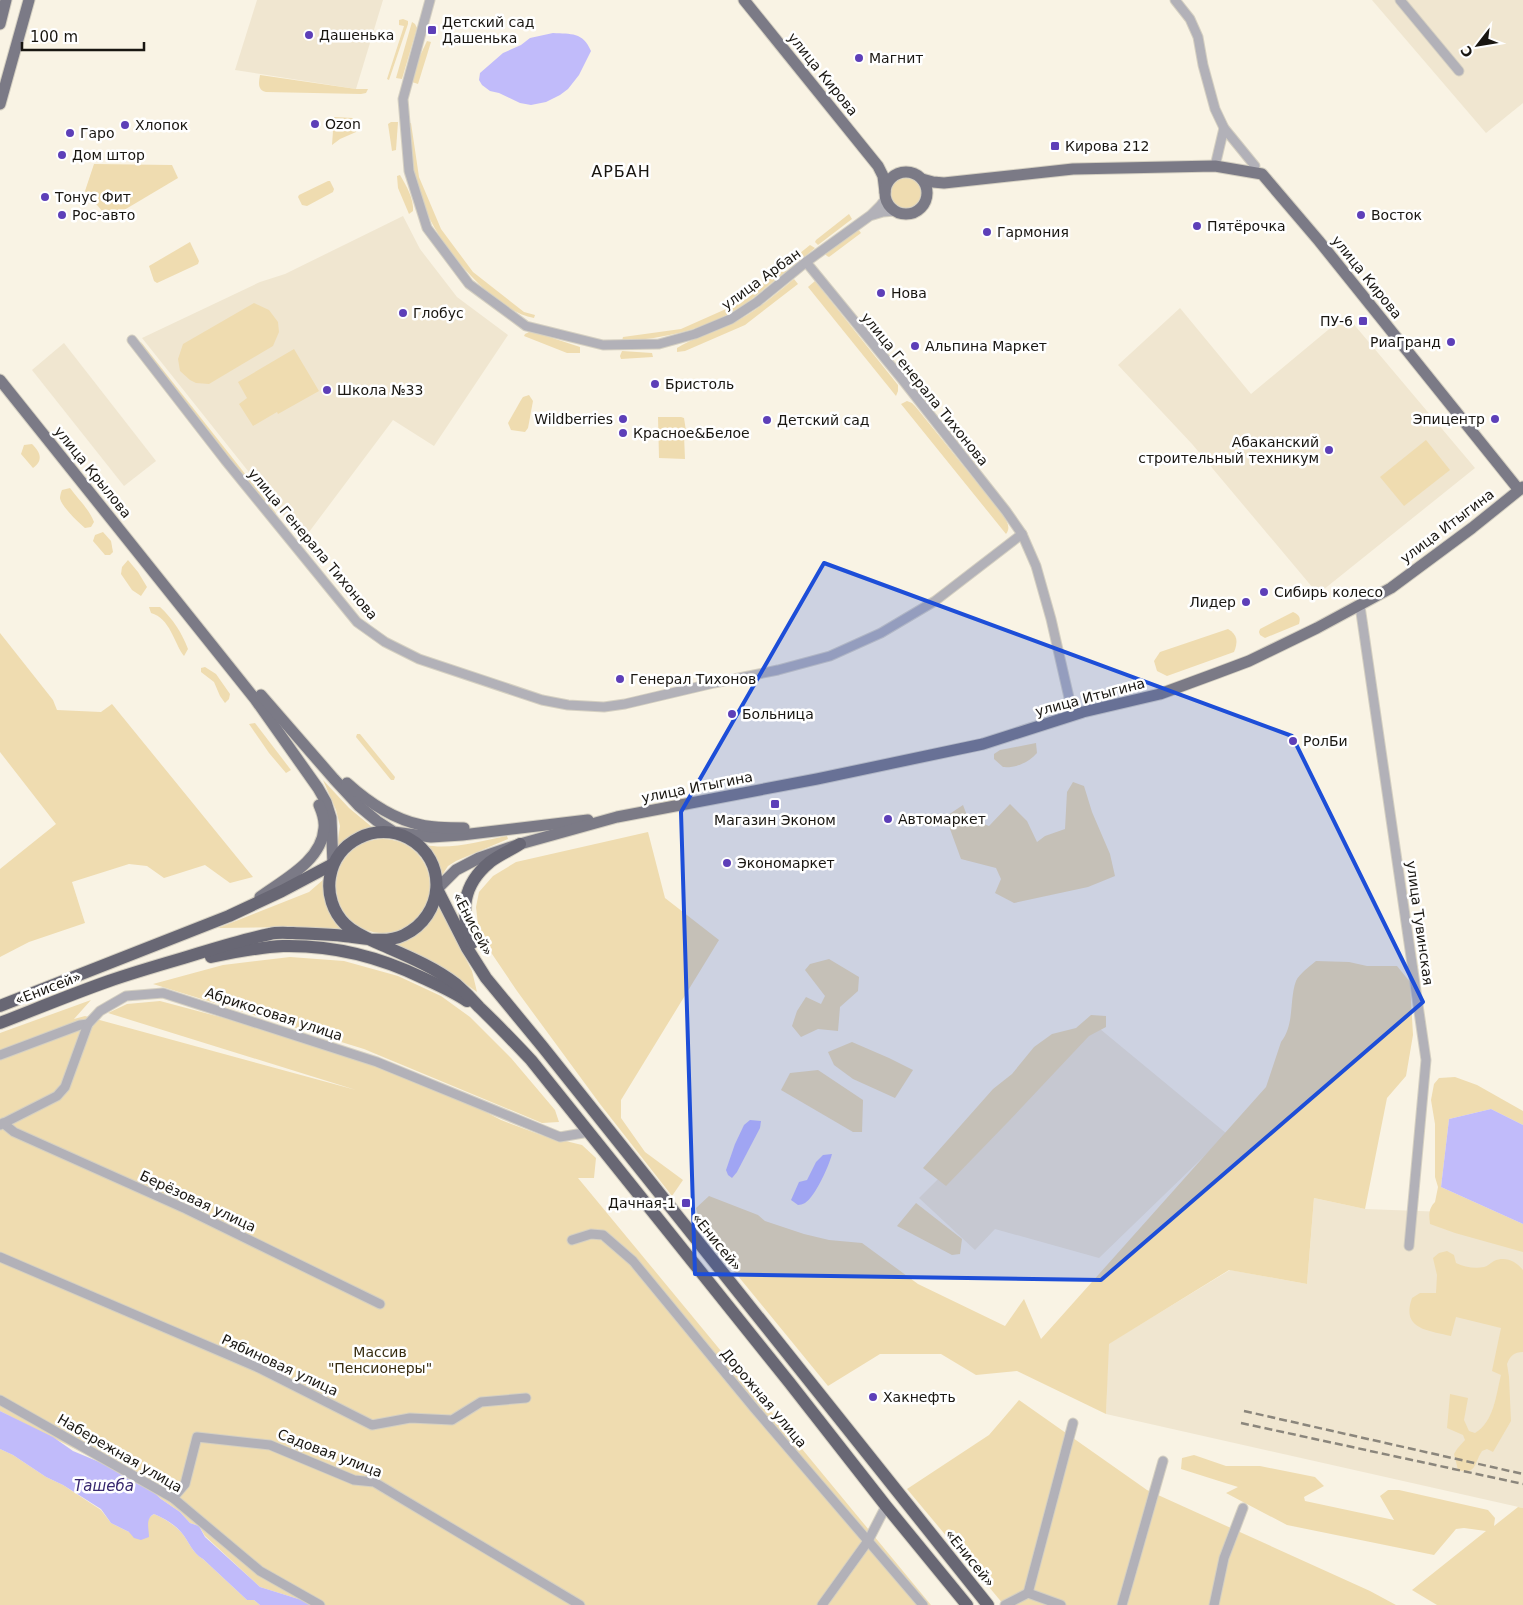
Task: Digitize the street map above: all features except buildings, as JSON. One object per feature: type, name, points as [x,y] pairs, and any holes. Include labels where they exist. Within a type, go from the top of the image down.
[{"type":"highway","name":"«Енисей»","points":[[0,1006],[188,932],[282,891],[333,864],[349,844],[361,836],[375,832],[394,832],[409,838],[427,854],[433,865],[437,888],[467,948],[486,978],[988,1605]]},
{"type":"highway","points":[[486,978],[466,927],[464,905],[470,887],[477,875],[490,862],[520,844]]},
{"type":"highway","points":[[333,864],[330,879],[332,903],[344,924],[355,932],[431,968],[456,984],[506,1032],[589,1132],[966,1605]]},
{"type":"highway","name":"«Енисей»","points":[[0,1023],[129,975],[212,949],[272,933],[318,934],[385,940],[401,936],[416,928],[427,917],[434,902],[437,888]]},
{"type":"highway","points":[[129,975],[213,956],[265,948],[308,946],[344,951],[402,968],[461,997],[506,1032]]},
{"type":"main road","points":[[0,24],[6,0]]},
{"type":"main road","points":[[0,104],[29,0]]},
{"type":"main road","name":"улица Кирова","points":[[744,0],[878,166]]},
{"type":"main road","points":[[878,166],[898,174],[910,172],[933,182],[944,183],[1073,169],[1215,166],[1258,170]]},
{"type":"main road","points":[[878,166],[883,176],[885,195],[890,206],[895,211],[904,214],[913,213],[921,209],[933,190],[944,183]]},
{"type":"main road","name":"улица Кирова","points":[[1258,170],[1319,241],[1522,490]]},
{"type":"main road","points":[[885,195],[888,183],[898,174]]},
{"type":"main road","points":[[922,178],[927,189],[927,197]]},
{"type":"main road","name":"улица Крылова","points":[[0,380],[163,583]]},
{"type":"main road","name":"улица Итыгина","points":[[394,832],[431,837],[462,835],[617,817],[817,779],[983,744],[1073,715],[1160,694],[1249,661],[1360,606],[1390,588],[1522,490]]},
{"type":"main road","points":[[163,583],[359,806],[394,832]]},
{"type":"main road","points":[[163,583],[256,699],[318,788],[326,802],[331,818],[333,864]]},
{"type":"main road","points":[[311,752],[368,801],[398,818],[421,825],[453,828],[513,829]]},
{"type":"main road","points":[[245,908],[299,869],[312,856],[322,838],[323,816],[317,799],[295,754]]},
{"type":"main road","name":"улица Итыгина","points":[[437,888],[456,870],[479,858],[520,844],[617,817]]},
{"type":"street","name":"улица Арбан","points":[[430,0],[403,99],[409,171],[427,228],[469,284],[526,326],[603,345],[659,344],[695,334],[731,319],[757,302],[806,262],[871,215]]},
{"type":"street","points":[[1175,0],[1190,19],[1198,37],[1203,65],[1215,109],[1224,128],[1258,170]]},
{"type":"street","points":[[1400,0],[1459,72]]},
{"type":"street","points":[[1215,166],[1224,128]]},
{"type":"street","points":[[871,215],[880,206],[885,195]]},
{"type":"street","points":[[871,215],[895,211]]},
{"type":"street","name":"улица Генерала Тихонова","points":[[806,262],[901,378],[1022,534],[1036,566],[1051,619],[1073,715]]},
{"type":"street","name":"улица Генерала Тихонова","points":[[132,340],[225,460],[356,622],[384,642],[419,659],[542,700],[568,705],[604,707],[618,705],[778,670],[830,656],[881,633],[935,601],[1022,534]]},
{"type":"street","name":"улица Тувинская","points":[[1360,606],[1426,1060],[1409,1246]]},
{"type":"street","name":"Абрикосовая улица","points":[[2,1124],[57,1096],[65,1087],[88,1024],[100,1010],[126,996],[162,993],[377,1062],[560,1137],[589,1132]]},
{"type":"street","points":[[0,1055],[80,1025],[88,1024]]},
{"type":"street","name":"Берёзовая улица","points":[[2,1124],[14,1132],[186,1209],[380,1304]]},
{"type":"street","name":"Дорожная улица","points":[[572,1240],[591,1234],[603,1235],[633,1261],[754,1408],[923,1605]]},
{"type":"street","name":"Рябиновая улица","points":[[0,1257],[259,1368],[372,1425],[410,1418],[452,1420],[481,1402],[526,1398]]},
{"type":"street","name":"Набережная улица","points":[[0,1400],[173,1498],[260,1571],[320,1605]]},
{"type":"street","points":[[1005,1605],[1028,1593],[1074,1423]]},
{"type":"street","name":"Садовая улица","points":[[173,1498],[185,1484],[197,1437],[270,1445],[354,1480],[374,1482],[580,1605]]},
{"type":"street","points":[[1122,1605],[1163,1461]]},
{"type":"street","points":[[822,1605],[868,1541],[886,1506]]},
{"type":"street","points":[[1214,1605],[1224,1558],[1243,1508]]},
{"type":"street","points":[[1028,1593],[1061,1605]]},
{"type":"highlighted area","points":[[824,563],[1292,736],[1423,1002],[1101,1280],[695,1274],[681,812]]},
{"type":"shaded area","name":"Дашенька","points":[[257,0],[383,0],[356,89],[235,70]]},
{"type":"shaded area","points":[[1372,0],[1523,0],[1523,103],[1486,133]]},
{"type":"shaded area","name":"Школа №33","points":[[403,216],[420,249],[457,297],[508,335],[434,446],[393,420],[303,540],[142,338],[260,282],[285,274]]},
{"type":"shaded area","name":"Абаканский строительный техникум","points":[[1180,308],[1251,394],[1346,315],[1475,468],[1318,594],[1192,444],[1118,365]]},
{"type":"shaded area","points":[[64,343],[156,461],[124,486],[32,370]]},
{"type":"shaded area","points":[[1094,1024],[1227,1134],[1099,1258],[995,1229],[975,1250],[919,1198]]},
{"type":"shaded area","points":[[1314,1198],[1365,1209],[1499,1214],[1523,1226],[1523,1508],[1106,1414],[1108,1344],[1230,1270],[1307,1284]]},
{"type":"green space","points":[[399,20],[408,21],[408,24],[389,80],[387,79],[404,26],[399,25]]},
{"type":"green space","points":[[412,22],[417,28],[402,79],[396,78]]},
{"type":"green space","points":[[427,41],[431,42],[418,84],[412,82],[418,60]]},
{"type":"green space","points":[[260,75],[356,89],[368,89],[366,93],[361,94],[266,92],[260,88]]},
{"type":"green space","points":[[334,117],[353,118],[356,132],[332,145]]},
{"type":"green space","points":[[398,122],[396,150],[392,151],[388,124]]},
{"type":"green space","points":[[411,123],[419,177],[441,229],[473,272],[524,312],[535,315],[534,318],[508,308],[482,287],[459,263],[442,240],[421,199],[412,170],[408,124]]},
{"type":"green space","points":[[94,164],[172,165],[178,178],[109,219],[85,191]]},
{"type":"green space","points":[[400,175],[411,197],[413,211],[409,214],[398,188],[397,176]]},
{"type":"green space","points":[[907,175],[914,176],[920,180],[924,186],[924,200],[920,206],[914,210],[907,211],[900,210],[894,206],[890,200],[889,193],[890,186],[894,180],[900,176]]},
{"type":"green space","points":[[330,181],[334,189],[333,192],[307,206],[302,205],[298,197],[299,195]]},
{"type":"green space","points":[[849,214],[852,219],[818,245],[815,242],[816,240]]},
{"type":"green space","points":[[858,229],[861,233],[829,257],[825,254]]},
{"type":"green space","points":[[190,242],[199,261],[198,264],[157,283],[154,281],[149,266]]},
{"type":"green space","points":[[810,245],[815,248],[791,268],[788,264],[789,262]]},
{"type":"green space","points":[[783,268],[787,271],[750,301],[716,320],[670,335],[622,341],[623,337],[681,329],[735,305]]},
{"type":"green space","points":[[794,279],[798,284],[745,325],[685,351],[677,352],[677,348],[683,344],[739,320],[764,304]]},
{"type":"green space","points":[[815,281],[898,385],[896,396],[808,287]]},
{"type":"green space","points":[[254,303],[269,310],[278,322],[279,332],[273,346],[209,384],[196,383],[180,371],[178,359],[183,344]]},
{"type":"green space","points":[[531,331],[580,347],[580,353],[567,353],[524,336]]},
{"type":"green space","points":[[141,342],[276,513],[275,515],[143,350]]},
{"type":"green space","points":[[294,349],[319,391],[253,426],[239,404],[247,398],[238,382]]},
{"type":"green space","points":[[622,351],[652,353],[653,357],[621,359]]},
{"type":"green space","points":[[529,395],[533,401],[528,428],[525,432],[511,430],[508,423],[523,397]]},
{"type":"green space","points":[[907,401],[915,406],[1004,516],[1008,527],[1006,534],[901,404]]},
{"type":"green space","points":[[658,417],[684,418],[686,431],[684,435],[685,459],[659,458]]},
{"type":"green space","points":[[1426,440],[1450,470],[1404,506],[1380,477]]},
{"type":"green space","points":[[32,444],[40,456],[39,462],[33,468],[21,454],[24,445]]},
{"type":"green space","points":[[70,488],[92,517],[94,522],[91,527],[85,528],[63,505],[60,497],[62,490]]},
{"type":"green space","points":[[103,532],[111,541],[113,552],[110,555],[105,555],[93,541],[95,535]]},
{"type":"green space","points":[[128,560],[147,587],[141,596],[132,590],[121,574],[122,567]]},
{"type":"green space","points":[[149,607],[160,607],[173,621],[188,649],[184,656],[167,625],[163,620],[151,613]]},
{"type":"green space","points":[[1293,612],[1299,616],[1299,624],[1265,638],[1260,635],[1260,629]]},
{"type":"green space","points":[[1228,629],[1234,634],[1236,639],[1234,652],[1167,676],[1157,671],[1154,661],[1160,652]]},
{"type":"green space","points":[[0,633],[53,700],[57,710],[101,712],[112,704],[253,877],[230,883],[205,865],[164,878],[147,866],[129,864],[72,882],[85,923],[29,942],[0,957],[0,869],[56,824],[0,752]]},
{"type":"green space","points":[[205,667],[216,674],[230,694],[229,699],[225,703],[214,682],[201,672],[201,668]]},
{"type":"green space","points":[[255,723],[291,770],[286,773],[269,753],[249,724]]},
{"type":"green space","points":[[357,734],[360,734],[395,777],[394,780],[391,780],[356,737]]},
{"type":"green space","points":[[1036,743],[1037,753],[1030,760],[1021,764],[1013,767],[1003,767],[994,759],[994,754],[1000,750]]},
{"type":"green space","points":[[323,780],[349,808],[372,827],[353,835],[337,847],[340,826],[336,810]]},
{"type":"green space","points":[[1073,782],[1084,786],[1092,812],[1110,854],[1115,876],[1088,887],[1014,903],[995,893],[1001,879],[996,868],[961,859],[950,829],[948,815],[963,805],[968,818],[989,826],[1010,804],[1027,821],[1037,842],[1045,836],[1065,829],[1067,792]]},
{"type":"green space","points":[[648,832],[665,898],[719,940],[621,1100],[621,1118],[645,1152],[683,1180],[672,1196],[600,1104],[517,991],[488,948],[478,925],[476,907],[479,892],[493,876],[516,862]]},
{"type":"green space","points":[[507,836],[508,839],[456,861],[448,866],[441,877],[425,845],[456,846]]},
{"type":"green space","points":[[383,839],[401,843],[416,853],[426,868],[430,886],[426,904],[416,919],[401,929],[383,933],[365,929],[350,919],[340,904],[336,886],[340,868],[350,853],[365,843]]},
{"type":"green space","points":[[324,879],[346,932],[311,927],[218,928],[309,892]]},
{"type":"green space","points":[[439,906],[472,971],[477,992],[449,972],[391,945],[408,938],[424,927]]},
{"type":"green space","points":[[290,957],[344,961],[398,976],[441,996],[470,1017],[511,1058],[555,1110],[559,1122],[542,1123],[364,1049],[153,984],[223,965]]},
{"type":"green space","points":[[829,959],[859,977],[858,991],[840,1007],[838,1031],[818,1029],[801,1037],[792,1026],[797,1011],[806,997],[821,1004],[825,996],[805,970],[810,964]]},
{"type":"green space","points":[[1316,961],[1349,962],[1367,966],[1397,966],[1410,982],[1413,1035],[1406,1076],[1387,1098],[1365,1209],[1314,1198],[1307,1284],[1229,1270],[1109,1344],[1106,1414],[1017,1371],[976,1375],[941,1354],[880,1354],[828,1386],[711,1243],[700,1223],[696,1208],[709,1196],[758,1215],[765,1221],[804,1234],[829,1240],[862,1243],[918,1284],[1005,1326],[1024,1299],[1041,1339],[1266,1087],[1281,1042],[1288,1028],[1297,978]]},
{"type":"green space","name":"Массив \"Пенсионеры\"","points":[[91,1000],[74,1019],[85,1016],[356,1090],[108,1013],[127,1004],[160,1001],[224,1018],[373,1065],[480,1109],[501,1120],[541,1135],[582,1145],[596,1158],[594,1178],[578,1178],[931,1605],[312,1605],[308,1602],[260,1587],[205,1536],[199,1526],[190,1523],[180,1512],[161,1499],[146,1485],[0,1411],[0,1033]]},
{"type":"green space","points":[[1091,1015],[1106,1016],[1106,1027],[1089,1036],[946,1186],[923,1168],[993,1089],[1012,1074],[1034,1047],[1052,1034],[1076,1028]]},
{"type":"green space","points":[[852,1042],[913,1070],[895,1098],[853,1079],[834,1065],[828,1052]]},
{"type":"green space","points":[[818,1070],[863,1100],[862,1132],[853,1132],[781,1090],[790,1073]]},
{"type":"green space","points":[[1455,1077],[1477,1085],[1523,1111],[1523,1125],[1491,1109],[1449,1119],[1441,1187],[1523,1224],[1523,1252],[1430,1224],[1431,1207],[1435,1202],[1438,1187],[1435,1177],[1435,1124],[1431,1100],[1434,1084],[1439,1078]]},
{"type":"green space","points":[[916,1203],[962,1239],[960,1254],[952,1255],[897,1226]]},
{"type":"green space","points":[[1447,1251],[1454,1255],[1456,1263],[1466,1267],[1484,1267],[1494,1261],[1506,1259],[1514,1262],[1523,1270],[1523,1352],[1513,1355],[1507,1364],[1511,1421],[1493,1452],[1487,1449],[1482,1451],[1474,1467],[1469,1471],[1458,1470],[1454,1454],[1465,1440],[1463,1435],[1447,1428],[1450,1394],[1468,1398],[1464,1420],[1469,1431],[1475,1433],[1486,1422],[1496,1399],[1501,1375],[1492,1371],[1501,1328],[1456,1317],[1451,1336],[1425,1330],[1413,1322],[1410,1316],[1412,1298],[1420,1293],[1436,1293],[1437,1275],[1433,1258],[1439,1253]]},
{"type":"green space","points":[[1019,1400],[1147,1490],[1370,1591],[1396,1605],[1004,1605],[907,1489],[989,1435]]},
{"type":"green space","points":[[0,1449],[63,1485],[101,1510],[111,1523],[129,1532],[154,1514],[165,1519],[181,1532],[196,1554],[247,1600],[254,1600],[260,1605],[0,1605]]},
{"type":"green space","points":[[1194,1455],[1226,1466],[1260,1466],[1315,1477],[1324,1486],[1304,1497],[1305,1501],[1394,1520],[1380,1496],[1388,1490],[1399,1490],[1488,1510],[1495,1518],[1494,1526],[1518,1507],[1523,1508],[1523,1605],[1437,1605],[1412,1590],[1486,1531],[1464,1528],[1456,1529],[1434,1555],[1287,1525],[1226,1493],[1238,1487],[1181,1469],[1182,1458]]},
{"type":"water","points":[[553,33],[576,35],[584,40],[591,51],[579,75],[568,89],[560,95],[546,102],[531,105],[520,103],[490,91],[482,85],[479,80],[480,73],[503,53],[521,45],[530,38]]},
{"type":"water","points":[[1491,1109],[1523,1125],[1523,1224],[1441,1187],[1449,1119]]},
{"type":"water","points":[[750,1120],[761,1121],[760,1128],[732,1178],[726,1170],[744,1125]]},
{"type":"water","points":[[832,1154],[821,1181],[809,1200],[798,1205],[791,1200],[799,1182],[807,1180],[816,1162],[823,1155]]},
{"type":"water","name":"Ташеба","points":[[0,1411],[53,1437],[73,1451],[116,1469],[146,1485],[161,1499],[180,1512],[190,1523],[199,1526],[205,1537],[260,1587],[308,1602],[312,1605],[260,1605],[254,1600],[247,1600],[196,1554],[178,1529],[154,1514],[148,1521],[149,1537],[141,1540],[134,1538],[129,1532],[111,1523],[101,1509],[0,1449]]},
{"type":"railway","points":[[1244,1411],[1523,1474]]},
{"type":"railway","points":[[1241,1423],[1523,1484]]},
{"type":"place","name":"Детский сад Дашенька","points":[[432,30]]},
{"type":"place","name":"Дашенька","points":[[309,35]]},
{"type":"place","name":"Магнит","points":[[859,58]]},
{"type":"place","name":"Ozon","points":[[315,124]]},
{"type":"place","name":"Хлопок","points":[[125,125]]},
{"type":"place","name":"Гаро","points":[[70,133]]},
{"type":"place","name":"Кирова 212","points":[[1055,146]]},
{"type":"place","name":"Дом штор","points":[[62,155]]},
{"type":"place","name":"Тонус Фит","points":[[45,197]]},
{"type":"place","name":"Рос-авто","points":[[62,215]]},
{"type":"place","name":"Восток","points":[[1361,215]]},
{"type":"place","name":"Пятёрочка","points":[[1197,226]]},
{"type":"place","name":"Гармония","points":[[987,232]]},
{"type":"place","name":"Нова","points":[[881,293]]},
{"type":"place","name":"Глобус","points":[[403,313]]},
{"type":"place","name":"ПУ-6","points":[[1363,321]]},
{"type":"place","name":"РиаГранд","points":[[1451,342]]},
{"type":"place","name":"Альпина Маркет","points":[[915,346]]},
{"type":"place","name":"Бристоль","points":[[655,384]]},
{"type":"place","name":"Школа №33","points":[[327,390]]},
{"type":"place","name":"Wildberries","points":[[623,419]]},
{"type":"place","name":"Эпицентр","points":[[1495,419]]},
{"type":"place","name":"Детский сад","points":[[767,420]]},
{"type":"place","name":"Красное&Белое","points":[[623,433]]},
{"type":"place","name":"Абаканский строительный техникум","points":[[1329,450]]},
{"type":"place","name":"Сибирь колесо","points":[[1264,592]]},
{"type":"place","name":"Лидер","points":[[1246,602]]},
{"type":"place","name":"Генерал Тихонов","points":[[620,679]]},
{"type":"place","name":"Больница","points":[[732,714]]},
{"type":"place","name":"РолБи","points":[[1293,741]]},
{"type":"place","name":"Магазин Эконом","points":[[775,804]]},
{"type":"place","name":"Автомаркет","points":[[888,819]]},
{"type":"place","name":"Экономаркет","points":[[727,863]]},
{"type":"place","name":"Дачная-1","points":[[686,1203]]},
{"type":"place","name":"Хакнефть","points":[[873,1397]]},
{"type":"district","name":"АРБАН","points":[[621,171]]}]
